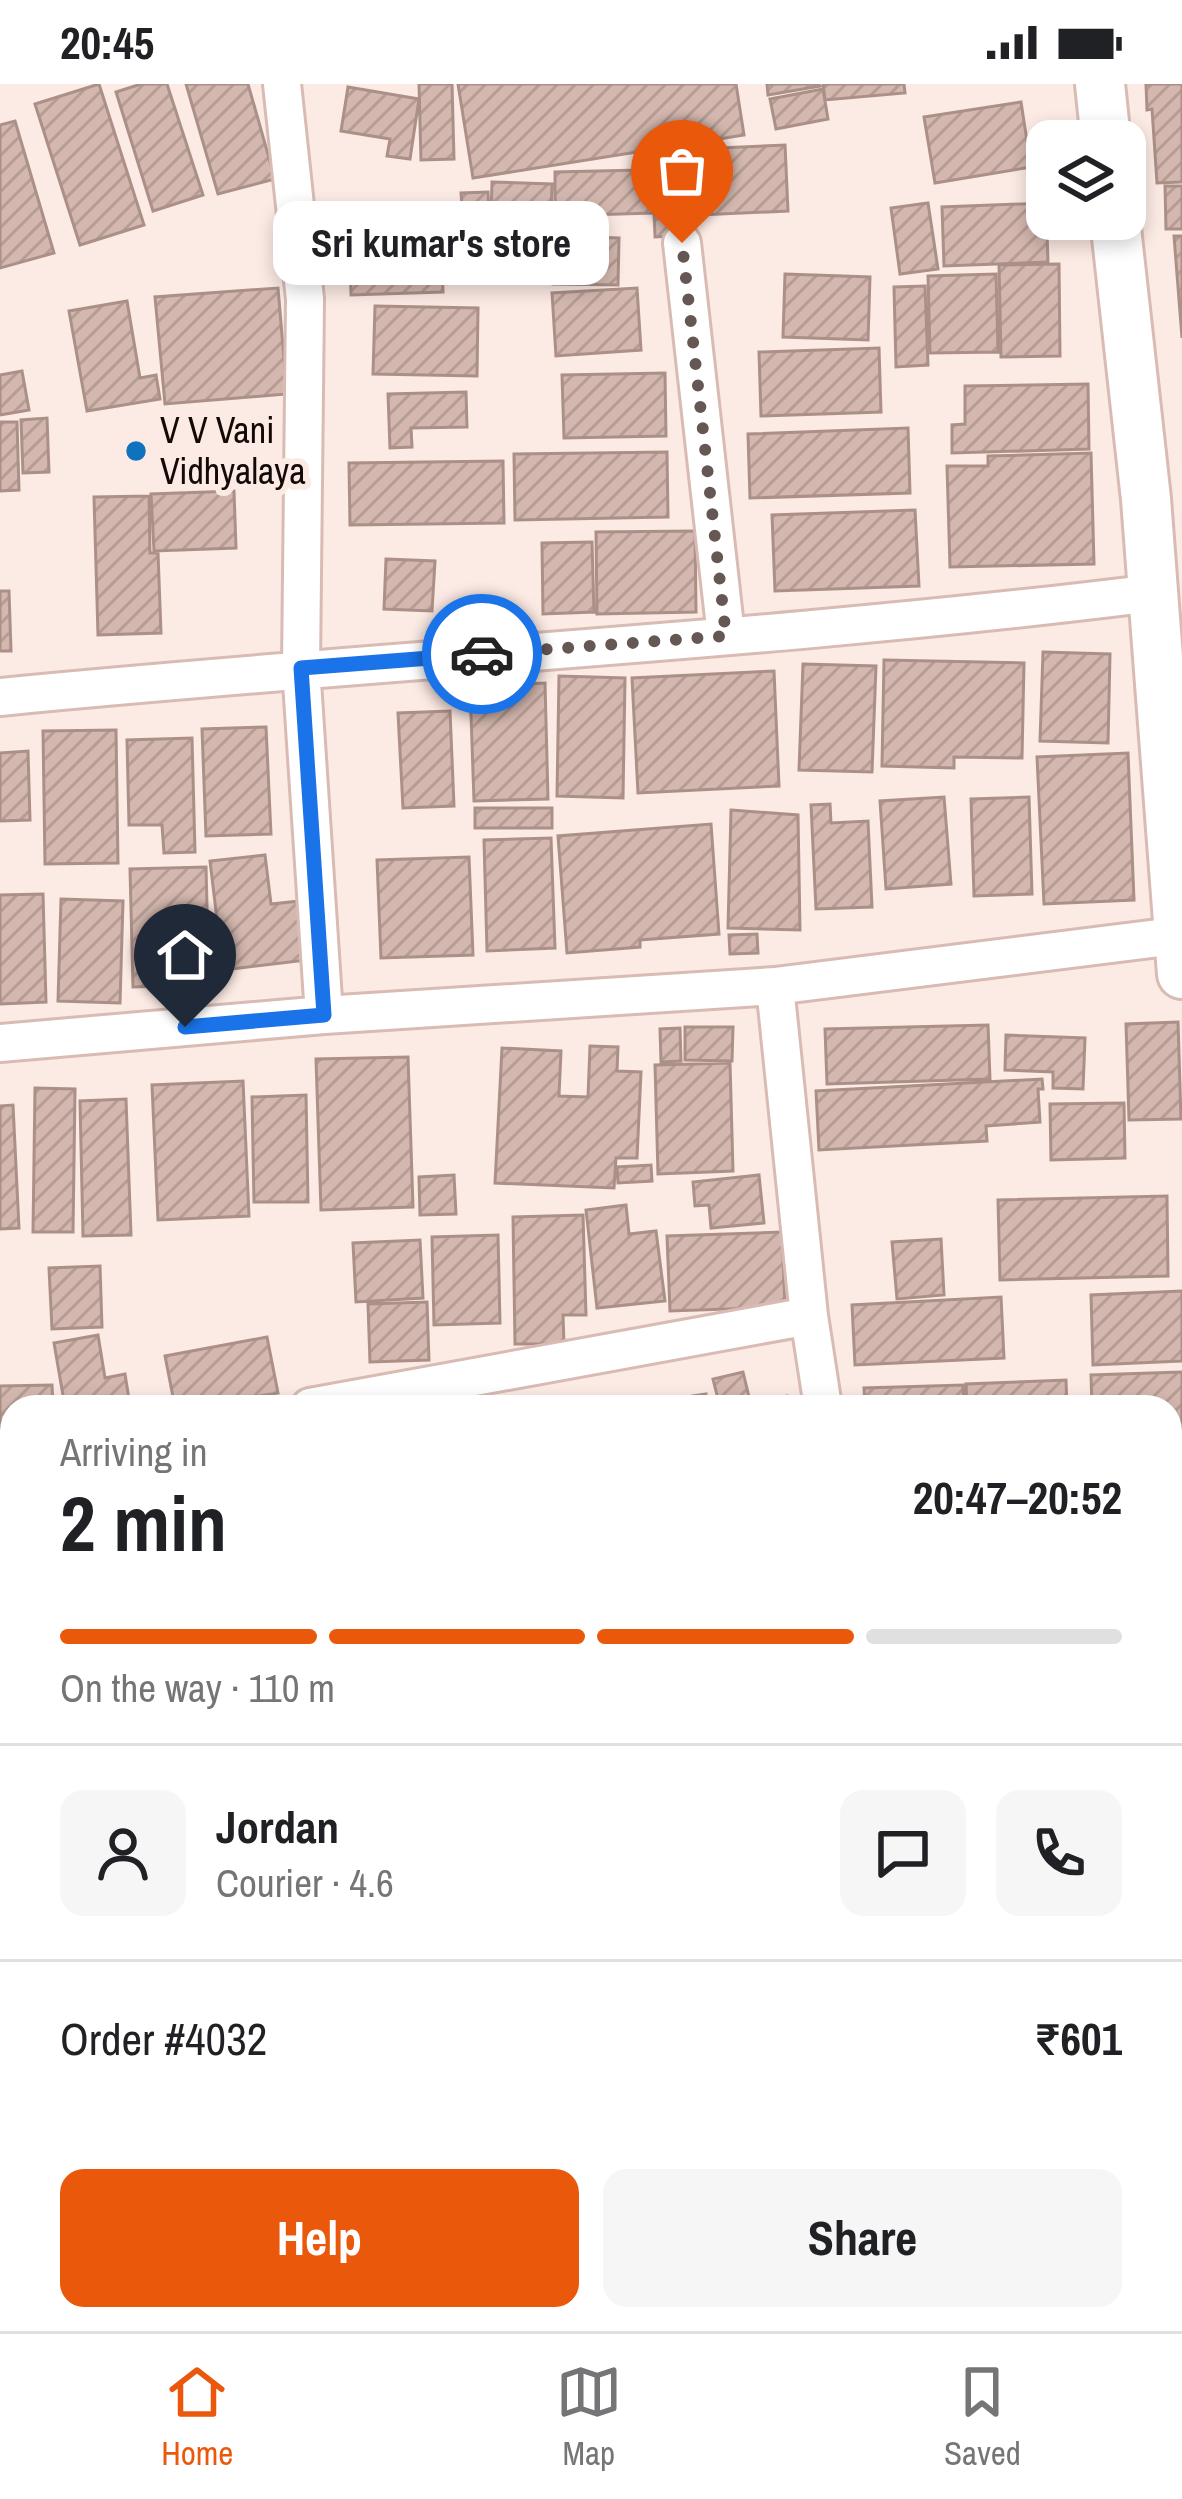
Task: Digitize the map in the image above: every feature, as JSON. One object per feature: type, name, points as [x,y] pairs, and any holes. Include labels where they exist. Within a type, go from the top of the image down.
[{"type":"street","points":[[282,84],[305,298],[301,668],[324,1015]]},
{"type":"street","points":[[1100,84],[1104,120]]},
{"type":"street","points":[[0,1043],[324,1015],[776,986],[1180,948],[1153,593],[1164,497],[1119,240]]},
{"type":"street","points":[[682,243],[726,636]]},
{"type":"street","points":[[0,697],[992,613],[1153,593]]},
{"type":"street","points":[[776,986],[821,1395]]},
{"type":"street","points":[[376,1395],[809,1316]]},
{"type":"building","points":[[99,84],[144,225],[80,245],[35,104]]},
{"type":"building","points":[[141,84],[167,84],[203,195],[153,211],[116,92]]},
{"type":"building","points":[[186,84],[248,84],[275,179],[218,194]]},
{"type":"building","points":[[419,84],[452,84],[454,159],[421,160]]},
{"type":"building","points":[[458,84],[736,84],[744,135],[473,178]]},
{"type":"building","points":[[767,84],[819,84],[820,86],[768,95]]},
{"type":"building","points":[[823,84],[904,84],[905,93],[825,100]]},
{"type":"building","points":[[1146,84],[1182,84],[1182,182],[1157,183]]},
{"type":"building","points":[[348,87],[419,99],[410,159],[387,156],[390,139],[341,131]]},
{"type":"building","points":[[823,89],[828,119],[776,129],[770,99]]},
{"type":"building","points":[[1021,102],[1026,168],[935,183],[924,117]]},
{"type":"building","points":[[15,121],[54,253],[0,268],[0,125]]},
{"type":"building","points":[[785,145],[788,211],[679,216],[676,150]]},
{"type":"building","points":[[674,155],[676,236],[655,237],[654,213],[555,216],[555,172],[641,170],[641,156]]},
{"type":"building","points":[[492,182],[552,184],[551,219],[491,217]]},
{"type":"building","points":[[1165,186],[1182,186],[1182,229],[1166,229]]},
{"type":"building","points":[[488,192],[489,218],[463,219],[461,193]]},
{"type":"building","points":[[928,203],[938,269],[900,274],[891,208]]},
{"type":"building","points":[[1026,204],[1026,240],[1047,240],[1048,262],[944,266],[942,207]]},
{"type":"building","points":[[441,225],[443,292],[351,295],[349,228]]},
{"type":"building","points":[[554,236],[619,238],[618,285],[553,284]]},
{"type":"building","points":[[1174,236],[1182,236],[1182,338]]},
{"type":"building","points":[[1059,264],[1060,356],[1001,357],[999,265]]},
{"type":"building","points":[[785,274],[870,277],[868,340],[783,337]]},
{"type":"building","points":[[996,274],[998,352],[930,353],[928,276]]},
{"type":"building","points":[[925,286],[928,365],[896,367],[894,287]]},
{"type":"building","points":[[278,288],[287,394],[165,404],[155,297]]},
{"type":"building","points":[[637,288],[641,350],[556,356],[552,293]]},
{"type":"building","points":[[127,301],[140,378],[156,375],[160,399],[87,411],[69,311]]},
{"type":"building","points":[[375,306],[478,308],[477,376],[373,374]]},
{"type":"building","points":[[879,348],[881,412],[761,416],[759,352]]},
{"type":"building","points":[[22,371],[29,410],[0,415],[0,375]]},
{"type":"building","points":[[665,373],[666,436],[564,438],[562,375]]},
{"type":"building","points":[[1088,384],[1089,449],[952,453],[952,425],[965,424],[965,386]]},
{"type":"building","points":[[466,392],[467,427],[411,428],[412,447],[390,448],[388,394]]},
{"type":"building","points":[[47,418],[49,472],[23,473],[21,420]]},
{"type":"building","points":[[0,422],[17,422],[19,490],[0,491]]},
{"type":"building","points":[[908,428],[910,493],[750,498],[748,434]]},
{"type":"building","points":[[667,452],[668,517],[515,520],[514,454]]},
{"type":"building","points":[[1091,453],[1094,564],[950,567],[947,466],[988,466],[988,456]]},
{"type":"building","points":[[503,461],[504,523],[350,525],[349,463]]},
{"type":"building","points":[[234,491],[236,548],[154,551],[151,494]]},
{"type":"building","points":[[149,496],[150,553],[158,553],[161,633],[98,635],[94,497]]},
{"type":"building","points":[[915,510],[919,586],[775,591],[772,515]]},
{"type":"building","points":[[695,531],[696,612],[597,614],[596,532]]},
{"type":"building","points":[[592,542],[594,612],[543,614],[542,543]]},
{"type":"building","points":[[386,559],[435,561],[432,611],[384,609]]},
{"type":"building","points":[[0,591],[9,591],[11,651],[0,651]]},
{"type":"building","points":[[1043,652],[1110,654],[1108,743],[1040,741]]},
{"type":"building","points":[[884,660],[1024,663],[1022,758],[954,757],[954,768],[882,766]]},
{"type":"building","points":[[803,664],[876,666],[872,772],[799,770]]},
{"type":"building","points":[[774,671],[779,786],[638,793],[632,678]]},
{"type":"building","points":[[559,676],[625,678],[623,798],[557,796]]},
{"type":"building","points":[[545,683],[548,799],[474,801],[470,686]]},
{"type":"building","points":[[450,711],[454,806],[403,808],[398,713]]},
{"type":"building","points":[[266,727],[271,834],[206,836],[202,729]]},
{"type":"building","points":[[116,730],[118,863],[45,864],[43,731]]},
{"type":"building","points":[[192,738],[195,852],[164,853],[162,825],[129,825],[127,740]]},
{"type":"building","points":[[28,751],[30,820],[0,821],[0,753]]},
{"type":"building","points":[[1128,753],[1134,900],[1044,904],[1037,757]]},
{"type":"building","points":[[944,797],[951,884],[886,889],[880,801]]},
{"type":"building","points":[[1029,797],[1032,894],[974,896],[971,799]]},
{"type":"building","points":[[830,804],[831,823],[868,821],[872,907],[816,909],[811,805]]},
{"type":"building","points":[[475,808],[552,808],[552,828],[475,828]]},
{"type":"building","points":[[731,810],[798,815],[800,930],[728,928]]},
{"type":"building","points":[[711,824],[719,934],[640,940],[640,947],[567,953],[558,836]]},
{"type":"building","points":[[551,838],[555,948],[487,951],[484,840]]},
{"type":"building","points":[[265,855],[271,904],[300,901],[307,960],[223,970],[210,861]]},
{"type":"building","points":[[469,857],[473,955],[381,958],[377,860]]},
{"type":"building","points":[[206,867],[209,985],[133,987],[130,869]]},
{"type":"building","points":[[43,894],[46,1002],[0,1004],[0,895]]},
{"type":"building","points":[[61,899],[123,901],[120,1003],[58,1001]]},
{"type":"building","points":[[757,934],[758,953],[730,954],[729,935]]},
{"type":"building","points":[[1178,1022],[1181,1119],[1129,1120],[1126,1024]]},
{"type":"building","points":[[988,1025],[990,1079],[827,1084],[825,1029]]},
{"type":"building","points":[[685,1027],[733,1027],[732,1061],[685,1060]]},
{"type":"building","points":[[680,1028],[681,1061],[661,1062],[660,1029]]},
{"type":"building","points":[[1006,1035],[1085,1038],[1083,1089],[1053,1088],[1053,1072],[1005,1070]]},
{"type":"building","points":[[590,1046],[618,1047],[617,1071],[641,1072],[637,1158],[616,1158],[614,1188],[495,1183],[502,1048],[561,1051],[559,1096],[588,1097]]},
{"type":"building","points":[[408,1057],[413,1207],[321,1210],[316,1059]]},
{"type":"building","points":[[730,1063],[733,1171],[658,1174],[655,1065]]},
{"type":"building","points":[[1042,1079],[1040,1122],[986,1126],[987,1141],[819,1150],[816,1091]]},
{"type":"building","points":[[243,1081],[249,1216],[158,1220],[152,1085]]},
{"type":"building","points":[[35,1088],[75,1089],[73,1232],[33,1232]]},
{"type":"building","points":[[306,1095],[308,1202],[254,1202],[252,1097]]},
{"type":"building","points":[[126,1099],[131,1235],[83,1236],[80,1101]]},
{"type":"building","points":[[1124,1103],[1125,1158],[1051,1160],[1050,1104]]},
{"type":"building","points":[[13,1105],[19,1228],[0,1229],[0,1106]]},
{"type":"building","points":[[651,1165],[652,1181],[618,1183],[617,1167]]},
{"type":"building","points":[[454,1175],[456,1214],[420,1215],[419,1177]]},
{"type":"building","points":[[759,1175],[764,1223],[711,1228],[709,1205],[695,1206],[693,1182]]},
{"type":"building","points":[[1167,1196],[1168,1276],[1000,1280],[998,1200]]},
{"type":"building","points":[[626,1205],[629,1234],[656,1231],[665,1301],[597,1308],[586,1210]]},
{"type":"building","points":[[583,1215],[586,1315],[563,1315],[564,1344],[515,1344],[513,1217]]},
{"type":"building","points":[[782,1232],[785,1307],[670,1311],[667,1236]]},
{"type":"building","points":[[498,1235],[500,1323],[434,1325],[432,1237]]},
{"type":"building","points":[[941,1239],[944,1295],[897,1299],[892,1242]]},
{"type":"building","points":[[420,1240],[423,1298],[356,1302],[353,1243]]},
{"type":"building","points":[[100,1266],[102,1327],[52,1329],[49,1268]]},
{"type":"building","points":[[1182,1291],[1182,1361],[1093,1365],[1091,1295]]},
{"type":"building","points":[[1001,1297],[1004,1358],[855,1365],[852,1305]]},
{"type":"building","points":[[427,1302],[429,1360],[370,1362],[368,1304]]},
{"type":"building","points":[[98,1335],[105,1378],[125,1374],[128,1395],[63,1395],[54,1343]]},
{"type":"building","points":[[267,1337],[278,1393],[173,1395],[165,1356]]},
{"type":"building","points":[[743,1372],[749,1395],[717,1395],[713,1379]]},
{"type":"building","points":[[1182,1372],[1182,1395],[1092,1395],[1091,1375]]},
{"type":"building","points":[[1066,1380],[1067,1395],[966,1395],[966,1384]]},
{"type":"building","points":[[52,1385],[52,1395],[0,1395],[0,1386]]},
{"type":"building","points":[[963,1385],[963,1395],[864,1395],[864,1388]]},
{"type":"way so far","points":[[482,654],[726,636],[682,243]]},
{"type":"place","name":"Sri kumar's store","points":[[682,243]]},
{"type":"place","name":"V V Vani Vidhyalaya","points":[[136,451]]},
{"type":"route","points":[[185,1027],[324,1015],[301,668],[482,654]]}]
